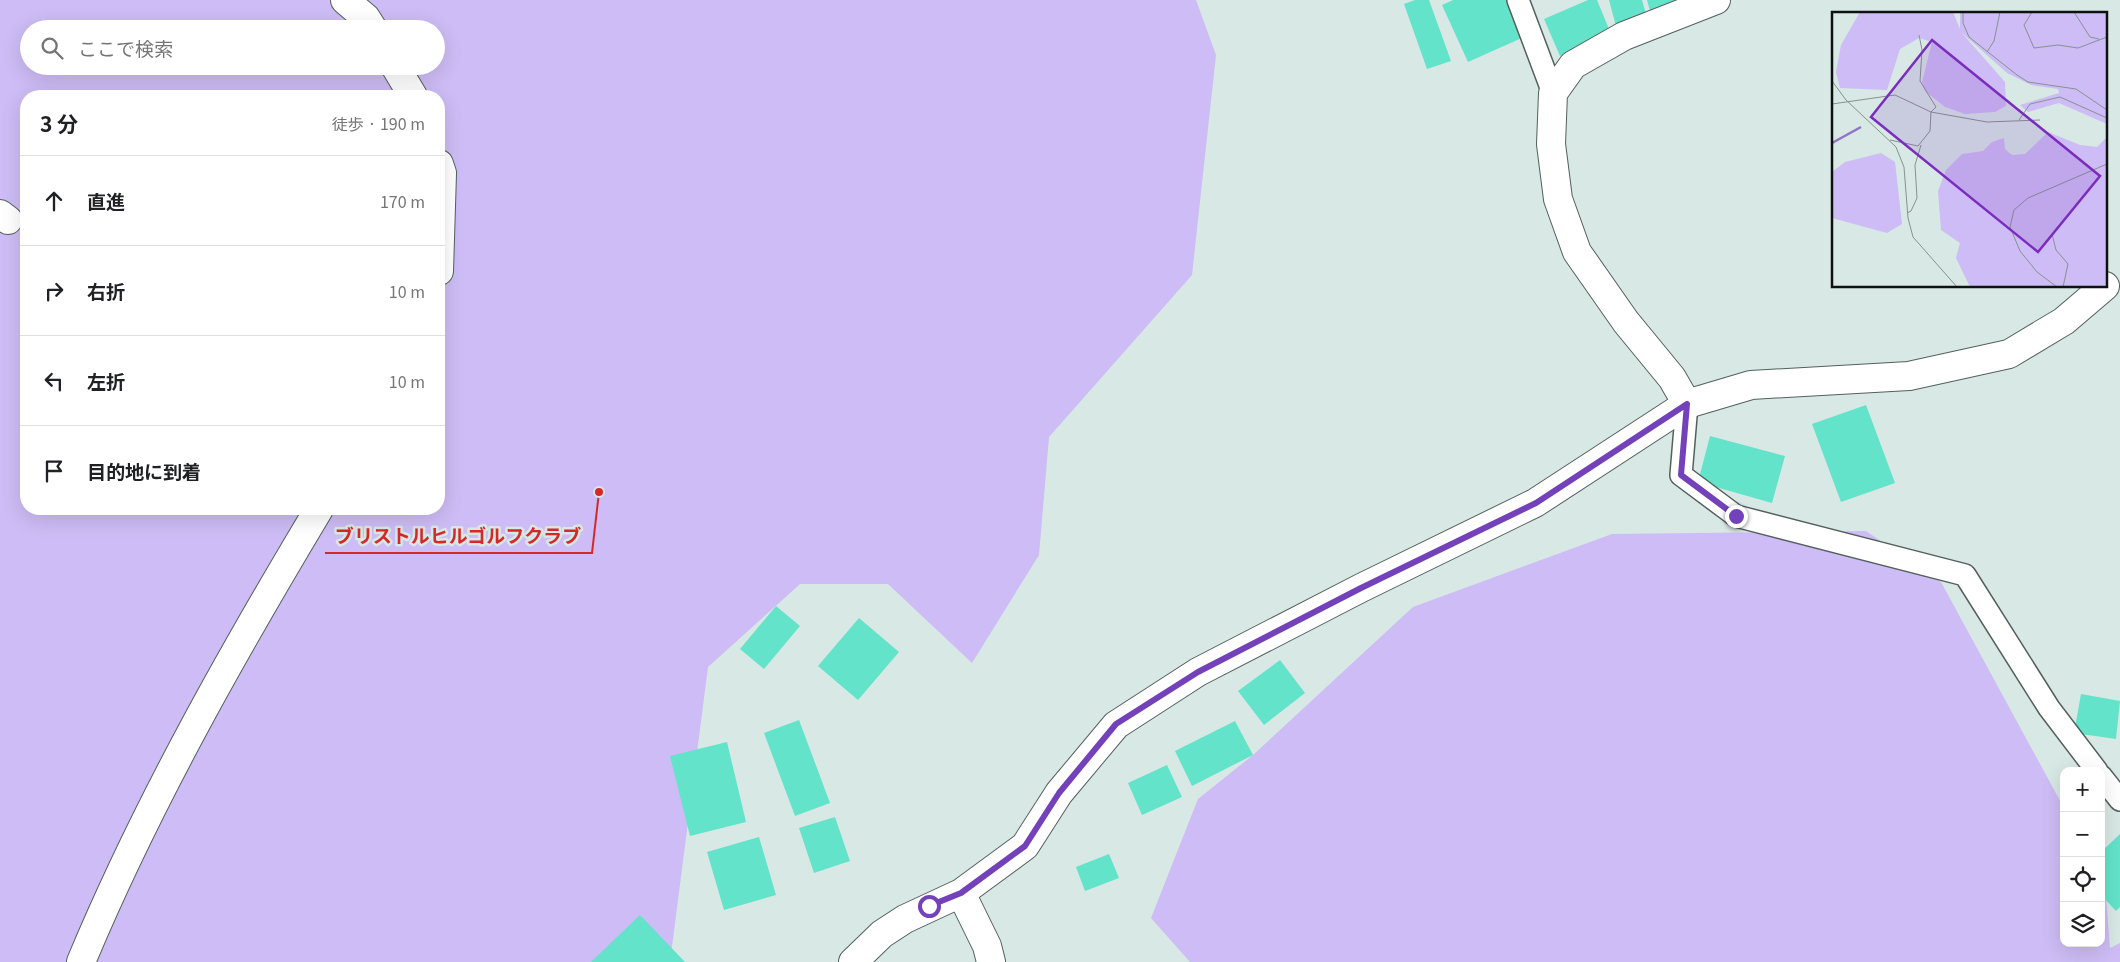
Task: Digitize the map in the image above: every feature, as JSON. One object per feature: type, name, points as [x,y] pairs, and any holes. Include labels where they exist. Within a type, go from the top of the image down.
[{"type":"street","points":[[345,0],[367,20]]},
{"type":"street","points":[[1687,404],[1672,378],[1626,322],[1577,252],[1558,199],[1551,144],[1553,93],[1573,65],[1624,36],[1716,0]]},
{"type":"street","points":[[400,75],[409,90]]},
{"type":"street","points":[[2108,284],[2120,274]]},
{"type":"street","points":[[852,962],[882,934],[905,919],[961,893],[1025,846],[1059,793],[1116,724],[1198,672],[1361,588],[1536,503],[1687,404],[1751,385],[1909,376],[2009,354],[2064,321],[2104,288]]},
{"type":"street","points":[[81,962],[112,888],[246,631],[315,515]]},
{"type":"street","points":[[961,893],[987,946],[991,962]]},
{"type":"lane","points":[[1518,0],[1553,93]]},
{"type":"lane","points":[[1687,404],[1681,475],[1736,516],[1965,575],[2048,708],[2095,767]]},
{"type":"lane","points":[[2105,781],[2120,800]]},
{"type":"shaded area","points":[[0,0],[1196,0],[1216,55],[1192,275],[1049,437],[1039,555],[972,663],[888,584],[800,584],[708,667],[670,962],[0,962]]},
{"type":"shaded area","points":[[1866,531],[1941,582],[2060,801],[2060,947],[2105,947],[2105,884],[2110,948],[2120,943],[2120,962],[1190,962],[1151,918],[1198,799],[1253,755],[1413,607],[1612,534]]},
{"type":"building","points":[[1415,0],[1429,0],[1451,61],[1427,69],[1404,4]]},
{"type":"building","points":[[1453,0],[1508,0],[1524,37],[1468,62],[1442,5]]},
{"type":"building","points":[[1588,0],[1597,0],[1611,34],[1560,56],[1544,19]]},
{"type":"building","points":[[1609,0],[1642,0],[1648,21],[1617,30]]},
{"type":"building","points":[[1647,0],[1698,0],[1651,15]]},
{"type":"building","points":[[1866,405],[1895,483],[1841,502],[1812,424]]},
{"type":"building","points":[[1710,436],[1785,456],[1772,503],[1698,482]]},
{"type":"building","points":[[776,606],[800,626],[764,669],[740,649]]},
{"type":"building","points":[[859,618],[899,652],[858,700],[818,666]]},
{"type":"building","points":[[1280,660],[1305,693],[1264,725],[1238,691]]},
{"type":"building","points":[[2081,694],[2120,701],[2116,739],[2074,733]]},
{"type":"building","points":[[799,720],[830,803],[795,816],[764,733]]},
{"type":"building","points":[[1235,721],[1253,755],[1192,786],[1175,751]]},
{"type":"building","points":[[727,742],[746,822],[690,836],[670,756]]},
{"type":"building","points":[[1167,765],[1182,797],[1142,815],[1128,783]]},
{"type":"building","points":[[835,817],[850,861],[814,873],[799,828]]},
{"type":"building","points":[[2120,834],[2120,907],[2116,911],[2105,899],[2105,848]]},
{"type":"building","points":[[759,837],[776,895],[724,910],[707,852]]},
{"type":"building","points":[[1109,854],[1119,878],[1085,891],[1076,867]]},
{"type":"building","points":[[640,915],[685,962],[591,962]]},
{"type":"place","name":"ブリストルヒルゴルフクラブ","points":[[599,492]]},
{"type":"route","points":[[929,906],[961,893],[1025,846],[1059,793],[1116,724],[1198,672],[1361,588],[1536,503],[1687,404],[1681,475],[1736,516]]}]
